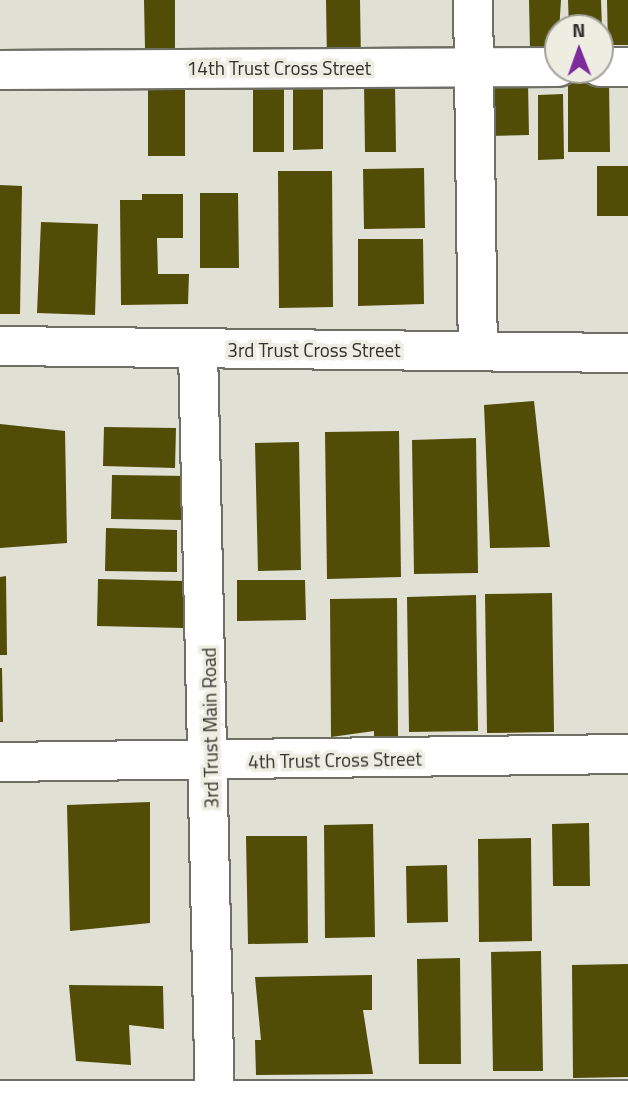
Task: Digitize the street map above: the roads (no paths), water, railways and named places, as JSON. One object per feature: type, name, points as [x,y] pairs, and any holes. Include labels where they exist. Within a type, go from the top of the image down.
[{"type":"street","points":[[473,0],[478,351]]},
{"type":"street","name":"14th Trust Cross Street","points":[[0,70],[544,67]]},
{"type":"street","name":"3rd Trust Cross Street","points":[[0,346],[628,353]]},
{"type":"street","name":"3rd Trust Main Road","points":[[198,350],[212,762],[215,1101]]},
{"type":"street","name":"4th Trust Cross Street","points":[[0,762],[212,762],[628,754]]},
{"type":"street","points":[[0,1100],[628,1100]]}]
